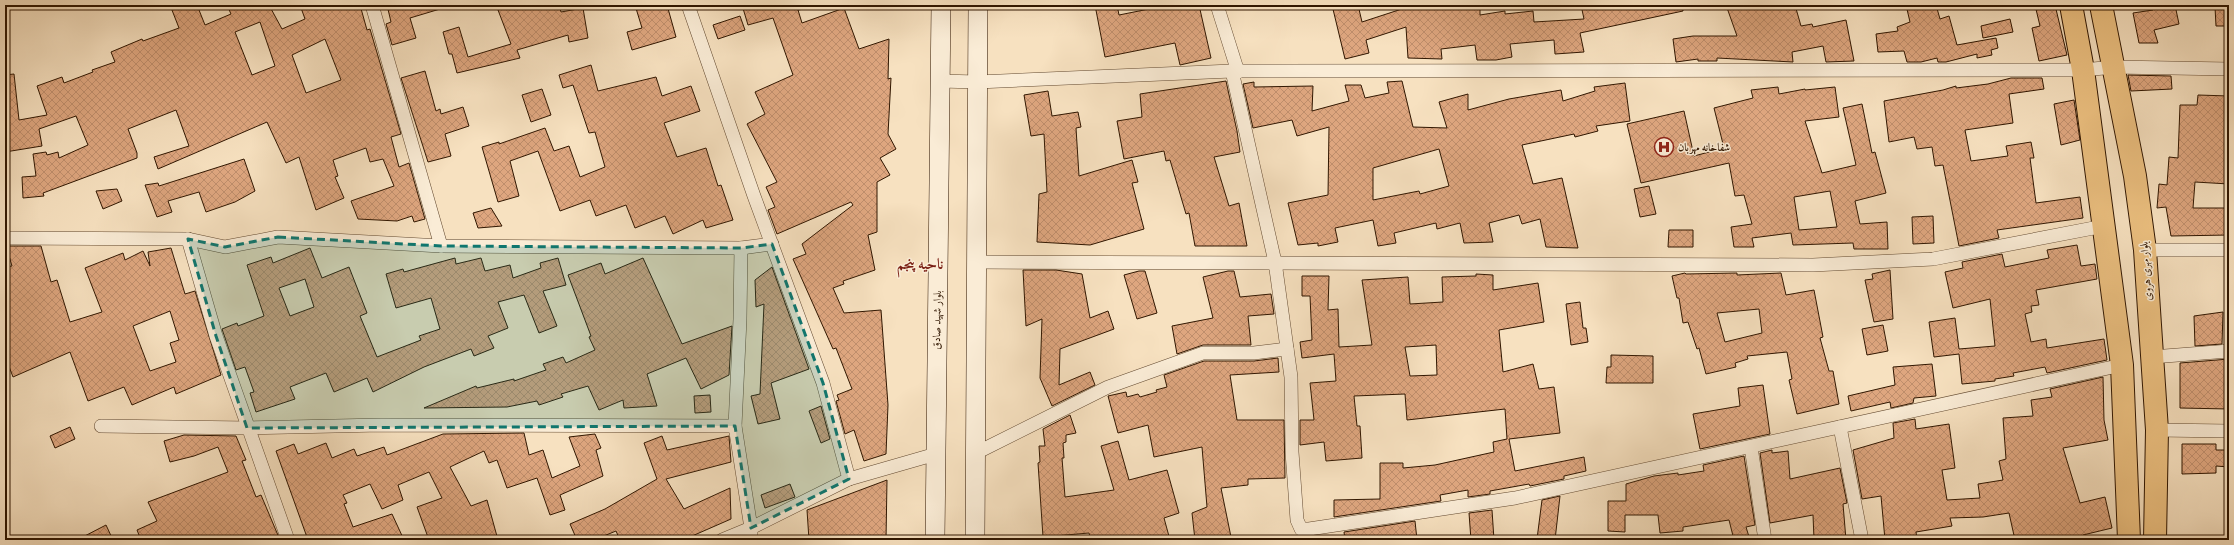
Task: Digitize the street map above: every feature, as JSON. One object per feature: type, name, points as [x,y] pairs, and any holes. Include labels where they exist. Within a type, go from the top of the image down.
[{"type":"highway","points":[[2071,5],[2083,70],[2122,365],[2129,540]]},
{"type":"highway","name":"بلوار مهری هروی","points":[[2101,5],[2134,176],[2145,250],[2157,430],[2155,540]]},
{"type":"main road","name":"بلوار شهید صادق","points":[[935,540],[941,5]]},
{"type":"main road","points":[[975,540],[974,454],[978,5]]},
{"type":"street","points":[[372,5],[441,246]]},
{"type":"street","points":[[688,5],[772,244],[823,383],[849,479]]},
{"type":"street","points":[[1217,5],[1235,72],[1275,262],[1291,377],[1292,452],[1297,520],[1301,529],[1515,498],[2122,365]]},
{"type":"street","points":[[940,80],[977,82],[1235,72],[2083,70],[2114,67],[2229,68]]},
{"type":"street","points":[[976,262],[1821,264],[1933,259],[2104,226]]},
{"type":"street","points":[[5,238],[188,239],[225,247],[278,237],[441,246],[741,248],[772,244]]},
{"type":"street","points":[[188,239],[216,336],[247,428],[288,540]]},
{"type":"street","points":[[741,248],[740,319],[735,426],[751,534]]},
{"type":"street","points":[[2145,250],[2229,250]]},
{"type":"street","points":[[974,454],[1108,386],[1203,353],[1254,353],[1287,349]]},
{"type":"street","points":[[2152,357],[2229,351]]},
{"type":"street","points":[[101,426],[247,428],[381,425],[735,426]]},
{"type":"street","points":[[1840,426],[1862,540]]},
{"type":"street","points":[[2157,430],[2229,431]]},
{"type":"street","points":[[1751,447],[1765,540]]},
{"type":"street","points":[[722,540],[751,534],[849,479],[936,454]]},
{"type":"highlighted area","points":[[278,237],[441,246],[741,248],[772,244],[823,383],[849,479],[751,528],[735,426],[247,428],[216,336],[188,239],[225,247]]},
{"type":"building","points":[[170,5],[197,5],[205,25],[231,14],[227,5],[269,5],[282,29],[305,19],[300,5],[360,5],[367,30],[370,29],[401,134],[391,137],[399,167],[409,163],[425,219],[414,222],[412,216],[397,221],[358,219],[351,201],[394,186],[383,159],[370,162],[366,148],[333,160],[338,176],[335,177],[344,198],[316,210],[299,157],[286,163],[267,122],[158,169],[154,157],[189,146],[176,110],[128,129],[137,153],[137,158],[43,193],[44,196],[23,198],[22,177],[36,176],[33,154],[46,152],[47,155],[58,152],[59,158],[88,145],[76,116],[39,129],[42,146],[5,152],[5,75],[14,74],[19,120],[47,115],[37,86],[62,77],[64,83],[93,72],[92,70],[115,62],[111,52],[142,39],[143,41],[179,28]],"holes":[[[260,22],[275,66],[252,75],[235,32]],[[325,39],[341,80],[306,93],[292,55]]]},
{"type":"building","points":[[387,5],[440,5],[440,9],[410,18],[416,38],[392,45],[386,24],[391,22]]},
{"type":"building","points":[[511,5],[559,5],[561,12],[583,8],[588,38],[569,42],[568,35],[517,50],[520,58],[457,73],[452,54],[449,54],[443,32],[459,27],[468,57],[511,44],[498,10]]},
{"type":"building","points":[[635,5],[667,5],[676,37],[632,50],[627,32],[642,28]]},
{"type":"building","points":[[742,5],[804,5],[804,9],[798,10],[802,23],[844,8],[859,49],[889,39],[888,79],[891,78],[888,134],[896,149],[880,158],[890,175],[877,182],[877,232],[868,235],[875,270],[843,281],[844,284],[833,288],[844,313],[881,310],[888,405],[886,454],[864,461],[854,430],[845,434],[836,401],[839,400],[837,395],[852,389],[836,348],[833,349],[793,259],[806,254],[802,244],[853,205],[851,202],[777,234],[768,210],[775,207],[766,187],[777,182],[747,124],[765,114],[755,92],[793,75],[773,18],[748,25]]},
{"type":"building","points":[[1095,5],[1117,5],[1119,15],[1169,5],[1199,5],[1211,58],[1180,65],[1175,43],[1105,57]]},
{"type":"building","points":[[1332,5],[1358,5],[1362,22],[1414,5],[1480,5],[1480,15],[1505,11],[1505,14],[1533,11],[1534,22],[1584,19],[1581,5],[1683,5],[1683,11],[1580,33],[1584,52],[1555,54],[1554,40],[1510,44],[1512,57],[1496,60],[1477,60],[1475,45],[1441,49],[1442,59],[1408,58],[1406,27],[1366,40],[1369,53],[1345,59]]},
{"type":"building","points":[[1726,5],[1795,5],[1801,26],[1812,24],[1813,27],[1846,20],[1854,61],[1826,62],[1823,46],[1792,52],[1793,62],[1717,58],[1717,61],[1698,61],[1698,59],[1676,62],[1673,39],[1693,36],[1737,36]]},
{"type":"building","points":[[1906,5],[1936,5],[1940,19],[1949,16],[1957,45],[1996,38],[1998,48],[1991,50],[1992,55],[1977,58],[1977,54],[1946,62],[1938,62],[1937,58],[1921,62],[1907,62],[1904,51],[1878,52],[1876,34],[1898,31],[1897,27],[1910,22]]},
{"type":"building","points":[[2035,5],[2055,5],[2067,55],[2039,61],[2032,28],[2040,26]]},
{"type":"building","points":[[2152,5],[2175,5],[2179,24],[2154,30],[2158,43],[2139,43],[2133,13],[2153,10]]},
{"type":"building","points":[[2215,7],[2229,7],[2229,26],[2216,26]]},
{"type":"building","points":[[740,16],[745,30],[718,39],[713,25]]},
{"type":"building","points":[[2010,19],[2013,32],[1983,38],[1981,26]]},
{"type":"building","points":[[591,65],[598,91],[656,77],[662,96],[691,86],[700,111],[664,123],[677,157],[706,148],[718,186],[721,185],[733,220],[706,228],[703,220],[673,234],[665,216],[635,228],[626,205],[596,216],[590,200],[560,211],[538,151],[510,161],[519,196],[498,202],[482,147],[499,142],[499,144],[545,128],[554,151],[569,146],[580,177],[605,167],[595,132],[589,133],[573,85],[563,88],[559,75]]},
{"type":"building","points":[[425,71],[436,111],[440,109],[441,114],[463,107],[469,126],[445,134],[451,156],[428,162],[401,78]]},
{"type":"building","points":[[2128,75],[2171,76],[2172,89],[2131,91]]},
{"type":"building","points":[[2011,78],[2042,78],[2044,89],[2009,94],[2013,123],[1965,130],[1971,161],[2008,156],[2006,146],[2031,142],[2034,158],[2030,158],[2036,203],[2080,197],[2083,218],[1997,230],[1999,238],[1959,246],[1943,165],[1935,166],[1932,147],[1917,149],[1914,137],[1889,142],[1884,101],[1943,90],[1956,86],[1956,88],[1988,84]]},
{"type":"building","points":[[1226,81],[1240,152],[1214,157],[1229,206],[1239,203],[1247,246],[1195,246],[1189,213],[1186,214],[1170,160],[1166,161],[1164,151],[1124,159],[1117,121],[1142,117],[1140,94]]},
{"type":"building","points":[[1402,81],[1413,127],[1447,128],[1439,102],[1468,94],[1468,110],[1509,99],[1561,90],[1563,101],[1595,91],[1594,87],[1625,83],[1630,121],[1596,126],[1598,131],[1575,137],[1574,134],[1522,145],[1533,184],[1562,178],[1578,248],[1546,247],[1540,219],[1522,224],[1519,215],[1489,223],[1493,242],[1464,243],[1460,223],[1437,229],[1436,223],[1394,233],[1396,243],[1378,246],[1373,220],[1335,228],[1338,242],[1318,246],[1318,243],[1298,245],[1288,203],[1328,195],[1329,127],[1297,136],[1292,120],[1253,128],[1243,84],[1254,82],[1254,87],[1313,86],[1312,111],[1349,101],[1345,85],[1361,85],[1365,98],[1389,93],[1387,82]],"holes":[[[1439,149],[1449,186],[1420,194],[1419,191],[1373,200],[1373,168]]]},
{"type":"building","points":[[1778,87],[1779,94],[1805,89],[1835,87],[1839,117],[1805,121],[1822,173],[1856,165],[1843,108],[1862,104],[1872,153],[1875,152],[1886,193],[1855,201],[1860,224],[1887,222],[1888,249],[1854,249],[1853,243],[1793,245],[1791,233],[1752,238],[1754,247],[1734,247],[1731,227],[1752,224],[1744,195],[1735,196],[1729,163],[1641,183],[1627,124],[1684,111],[1694,156],[1724,148],[1714,108],[1753,98],[1751,90]],"holes":[[[1830,191],[1837,227],[1799,230],[1794,197]]]},
{"type":"building","points":[[542,89],[551,115],[531,122],[522,95]]},
{"type":"building","points":[[1048,91],[1052,116],[1078,112],[1081,127],[1076,128],[1079,176],[1132,160],[1138,182],[1132,183],[1144,229],[1090,245],[1037,242],[1039,194],[1047,192],[1044,134],[1031,136],[1024,95]]},
{"type":"building","points":[[2198,95],[2229,96],[2229,184],[2195,182],[2193,208],[2229,208],[2229,235],[2171,236],[2166,207],[2157,208],[2159,184],[2167,185],[2169,157],[2178,158],[2180,105],[2197,105]]},
{"type":"building","points":[[2074,100],[2080,140],[2061,145],[2054,104]]},
{"type":"building","points":[[244,159],[255,191],[235,202],[206,212],[199,192],[168,201],[172,212],[157,217],[145,185],[158,183],[159,186]]},
{"type":"building","points":[[1649,186],[1656,214],[1640,217],[1634,189]]},
{"type":"building","points":[[117,189],[122,201],[103,209],[96,191]]},
{"type":"building","points":[[491,208],[502,226],[478,228],[473,213]]},
{"type":"building","points":[[1933,216],[1934,243],[1913,244],[1912,217]]},
{"type":"building","points":[[1669,230],[1693,230],[1693,247],[1668,247]]},
{"type":"building","points":[[2077,245],[2081,266],[2095,264],[2097,279],[2036,290],[2039,305],[2031,306],[2032,312],[2025,314],[2031,342],[2046,339],[2047,348],[2104,339],[2107,360],[2047,373],[2045,367],[2013,373],[2014,376],[1995,379],[1995,381],[1962,384],[1959,354],[1934,357],[1929,322],[1955,318],[1959,349],[1995,346],[1990,299],[1953,308],[1945,272],[1963,268],[1962,262],[2002,254],[2005,267],[2049,258],[2047,250]]},
{"type":"building","points":[[6,246],[41,246],[51,282],[57,280],[70,322],[102,312],[85,268],[123,253],[125,260],[143,251],[150,266],[148,252],[171,248],[185,294],[195,291],[221,375],[176,394],[174,387],[132,405],[124,387],[88,401],[70,352],[13,377],[5,356],[5,267],[12,266]],"holes":[[[170,311],[179,340],[170,343],[176,362],[150,371],[133,326]]]},
{"type":"building","points":[[310,248],[322,278],[349,267],[367,313],[360,316],[377,357],[421,340],[419,336],[440,329],[431,298],[396,308],[386,274],[403,269],[404,272],[455,258],[456,264],[481,258],[485,271],[510,265],[513,278],[541,268],[540,263],[558,258],[566,285],[543,291],[557,326],[539,333],[524,295],[498,302],[508,328],[488,336],[494,348],[474,356],[471,349],[424,367],[373,392],[367,378],[334,392],[326,373],[290,387],[295,399],[256,412],[250,393],[254,392],[245,367],[236,370],[222,329],[237,323],[238,326],[264,316],[247,265],[271,257],[273,263]],"holes":[[[305,279],[314,307],[290,316],[279,288]]]},
{"type":"building","points":[[643,258],[682,344],[732,326],[729,375],[701,389],[686,358],[647,374],[657,406],[624,408],[623,400],[599,410],[588,386],[561,394],[563,397],[539,405],[537,401],[507,407],[424,408],[476,386],[477,388],[514,379],[514,381],[546,370],[543,364],[563,357],[566,363],[595,350],[589,337],[591,336],[568,275],[601,263],[605,274]]},
{"type":"building","points":[[772,267],[809,369],[771,383],[780,419],[758,424],[751,396],[760,394],[764,304],[756,307],[755,280]]},
{"type":"building","points":[[1023,270],[1056,270],[1082,274],[1090,318],[1108,311],[1114,329],[1060,349],[1059,385],[1090,372],[1095,385],[1052,406],[1040,378],[1042,319],[1026,326]]},
{"type":"building","points":[[1890,270],[1893,319],[1874,322],[1865,280],[1873,279],[1872,274]]},
{"type":"building","points":[[1145,271],[1157,313],[1137,319],[1124,275]]},
{"type":"building","points":[[1234,271],[1240,297],[1271,294],[1274,314],[1248,316],[1251,345],[1203,345],[1177,354],[1172,326],[1213,318],[1203,277]]},
{"type":"building","points":[[1685,273],[1737,273],[1737,275],[1781,273],[1786,295],[1814,290],[1823,337],[1820,338],[1829,371],[1833,371],[1839,404],[1797,414],[1789,380],[1792,379],[1787,352],[1747,356],[1748,359],[1735,363],[1736,367],[1706,374],[1699,348],[1697,349],[1688,322],[1683,323],[1679,298],[1677,298],[1672,276]],"holes":[[[1759,309],[1762,333],[1725,342],[1717,313]]]},
{"type":"building","points":[[1476,274],[1493,275],[1493,290],[1538,283],[1544,322],[1499,330],[1503,372],[1533,364],[1539,389],[1554,387],[1560,433],[1509,439],[1515,471],[1584,457],[1586,471],[1564,476],[1564,479],[1530,486],[1529,484],[1490,491],[1490,494],[1468,497],[1468,490],[1440,495],[1441,501],[1334,517],[1334,500],[1380,499],[1380,463],[1403,463],[1403,468],[1435,465],[1494,452],[1493,442],[1507,439],[1505,409],[1407,420],[1405,394],[1354,396],[1357,426],[1360,426],[1362,458],[1326,461],[1324,442],[1300,445],[1300,420],[1314,420],[1310,383],[1336,381],[1334,354],[1302,358],[1300,342],[1312,340],[1310,296],[1302,296],[1302,276],[1329,276],[1328,310],[1338,309],[1339,347],[1372,345],[1362,280],[1408,277],[1410,304],[1443,302],[1442,277],[1476,276]],"holes":[[[1436,345],[1437,375],[1410,376],[1405,347]]]},
{"type":"building","points":[[1580,302],[1583,328],[1586,328],[1588,342],[1571,345],[1566,304]]},
{"type":"building","points":[[2223,312],[2222,344],[2195,346],[2194,316]]},
{"type":"building","points":[[1883,325],[1888,351],[1867,355],[1862,329]]},
{"type":"building","points":[[1611,355],[1653,356],[1653,383],[1606,383],[1607,367],[1611,367]]},
{"type":"building","points":[[1278,358],[1279,372],[1230,375],[1237,420],[1284,420],[1285,478],[1248,479],[1248,485],[1221,488],[1231,537],[1218,540],[1195,540],[1192,513],[1207,507],[1202,447],[1154,457],[1148,425],[1118,433],[1108,396],[1126,392],[1127,397],[1138,394],[1140,397],[1157,392],[1156,390],[1167,387],[1164,375],[1204,361],[1254,361]]},
{"type":"building","points":[[2229,359],[2229,409],[2180,408],[2180,363]]},
{"type":"building","points":[[1932,364],[1936,396],[1914,398],[1913,403],[1891,408],[1890,402],[1851,411],[1848,396],[1895,385],[1893,367]]},
{"type":"building","points":[[2103,377],[2104,420],[2108,440],[2063,448],[2080,503],[2105,497],[2112,528],[2083,535],[2084,540],[2015,540],[2009,513],[1983,517],[1950,518],[1952,526],[1916,532],[1917,540],[1885,540],[1881,496],[1862,499],[1853,450],[1894,438],[1893,423],[1915,419],[1916,429],[1949,424],[1955,468],[1942,470],[1947,500],[1980,498],[1978,484],[2003,480],[1999,461],[2006,459],[2003,418],[2033,416],[2031,400],[2052,397],[2050,389]]},
{"type":"building","points":[[1763,385],[1770,434],[1700,449],[1693,414],[1740,406],[1738,388]]},
{"type":"building","points":[[710,395],[711,412],[695,413],[694,396]]},
{"type":"building","points":[[821,406],[830,439],[821,443],[809,411]]},
{"type":"building","points":[[1070,415],[1076,433],[1066,435],[1066,442],[1063,443],[1064,458],[1062,458],[1065,497],[1114,490],[1101,446],[1118,441],[1129,480],[1167,470],[1179,513],[1164,518],[1170,540],[1091,540],[1089,533],[1043,537],[1038,463],[1040,462],[1039,446],[1045,446],[1043,429]]},
{"type":"building","points":[[70,427],[75,439],[55,448],[50,436]]},
{"type":"building","points":[[524,433],[529,455],[543,450],[552,478],[580,466],[569,437],[595,434],[601,448],[596,450],[603,476],[560,495],[565,510],[550,515],[537,478],[507,488],[497,460],[489,463],[484,451],[450,467],[471,506],[487,500],[498,540],[429,540],[417,507],[442,498],[429,472],[398,485],[403,500],[382,509],[370,484],[343,495],[347,503],[344,504],[353,527],[392,514],[404,540],[308,540],[276,451],[294,444],[298,454],[326,443],[332,458],[354,449],[357,456],[384,447],[387,455],[443,434]]},
{"type":"building","points":[[184,435],[236,436],[246,460],[242,461],[256,497],[261,495],[280,540],[141,540],[137,530],[157,521],[148,502],[228,472],[218,447],[194,456],[170,462],[164,441]]},
{"type":"building","points":[[662,436],[667,450],[729,436],[731,462],[666,479],[684,509],[730,488],[731,519],[683,540],[620,540],[616,531],[594,540],[577,540],[570,524],[605,509],[657,479],[644,443]]},
{"type":"building","points":[[2182,444],[2216,444],[2216,450],[2229,450],[2229,467],[2216,466],[2216,473],[2182,474]]},
{"type":"building","points":[[1772,450],[1772,453],[1788,451],[1790,479],[1840,468],[1847,503],[1843,504],[1846,540],[1814,539],[1813,515],[1770,523],[1760,453]]},
{"type":"building","points":[[1744,456],[1755,525],[1746,527],[1750,540],[1734,540],[1729,520],[1683,527],[1683,531],[1660,533],[1658,515],[1625,515],[1625,532],[1608,531],[1608,501],[1626,501],[1626,484],[1654,476],[1678,473],[1678,475],[1704,471],[1703,465]]},
{"type":"building","points":[[887,480],[886,540],[809,540],[807,510]]},
{"type":"building","points":[[790,484],[795,497],[765,508],[761,495]]},
{"type":"building","points":[[1560,496],[1555,540],[1537,539],[1542,500]]},
{"type":"building","points":[[1492,510],[1494,540],[1471,540],[1469,513]]},
{"type":"building","points":[[1415,521],[1417,540],[1345,540],[1344,532]]},
{"type":"building","points":[[106,525],[113,540],[77,540]]},
{"type":"place","name":"شفاخانه مهربان","points":[[1664,147]]},
{"type":"district","name":"ناحیه پنجم","points":[[920,264]]}]
